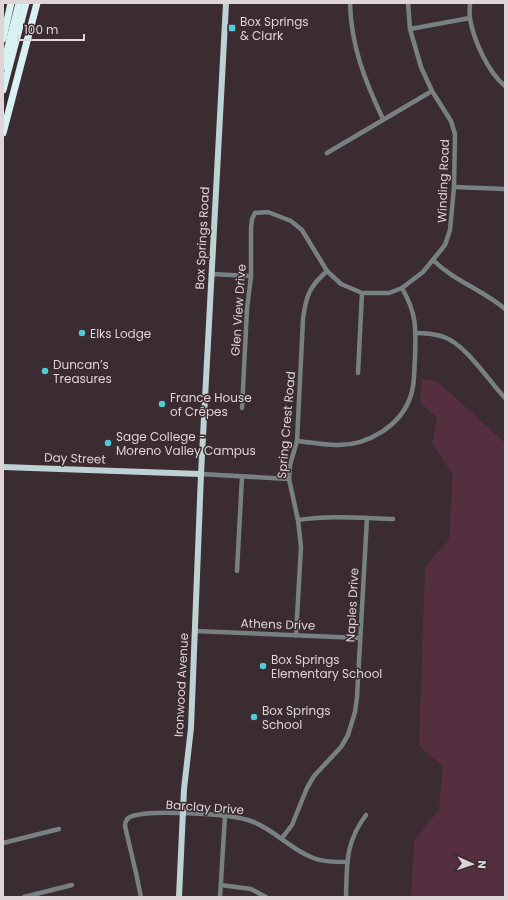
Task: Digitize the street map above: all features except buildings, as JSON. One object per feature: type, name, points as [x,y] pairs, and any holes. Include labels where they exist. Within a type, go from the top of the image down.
[{"type":"highway","points":[[3,39],[11,3]]},
{"type":"highway","points":[[3,67],[19,3]]},
{"type":"highway","points":[[3,90],[26,3]]},
{"type":"highway","points":[[3,133],[37,3]]},
{"type":"main road","name":"Box Springs Road","points":[[201,474],[226,3]]},
{"type":"main road","name":"Day Street","points":[[3,467],[201,474]]},
{"type":"main road","name":"Ironwood Avenue","points":[[179,897],[185,782],[191,728],[201,474]]},
{"type":"street","points":[[350,3],[359,63],[383,119]]},
{"type":"street","name":"Winding Road","points":[[255,213],[268,212],[291,221],[302,230],[327,271],[341,284],[362,293],[389,293],[402,288],[423,272],[445,245],[450,230],[454,187],[454,134],[451,121],[432,91],[421,67],[410,29],[408,3]]},
{"type":"street","points":[[470,3],[470,18],[476,41],[492,72],[505,86]]},
{"type":"street","points":[[410,29],[470,18]]},
{"type":"street","points":[[327,153],[432,91]]},
{"type":"street","points":[[454,187],[505,189]]},
{"type":"street","name":"Glen View Drive","points":[[242,408],[247,309],[251,276],[251,228],[252,219],[255,213]]},
{"type":"street","points":[[433,260],[444,271],[487,296],[505,310]]},
{"type":"street","name":"Spring Crest Road","points":[[296,635],[301,547],[298,520],[289,479],[290,465],[296,441],[305,303],[315,282],[327,271]]},
{"type":"street","points":[[211,274],[251,276]]},
{"type":"street","points":[[296,441],[337,445],[363,441],[390,426],[400,417],[407,406],[412,393],[416,333],[412,308],[402,288]]},
{"type":"street","points":[[358,373],[362,293]]},
{"type":"street","points":[[416,333],[443,336],[455,342],[464,350],[505,398]]},
{"type":"street","name":"Day Street","points":[[201,474],[289,479]]},
{"type":"street","points":[[237,571],[242,477]]},
{"type":"street","points":[[298,520],[324,517],[393,519]]},
{"type":"street","name":"Naples Drive","points":[[282,838],[292,825],[307,788],[314,776],[341,747],[348,735],[355,712],[367,518]]},
{"type":"street","name":"Athens Drive","points":[[196,631],[360,638]]},
{"type":"street","name":"Barclay Drive","points":[[140,897],[136,872],[125,832],[125,821],[128,817],[139,814],[224,816],[249,820],[282,838],[311,857],[332,862],[347,862]]},
{"type":"street","points":[[346,897],[347,862],[352,838],[358,825],[366,814]]},
{"type":"street","points":[[220,897],[224,816]]},
{"type":"street","points":[[3,843],[59,829]]},
{"type":"street","points":[[24,897],[72,885]]},
{"type":"street","points":[[221,885],[251,889],[266,897]]},
{"type":"shaded area","points":[[422,379],[438,382],[505,443],[505,897],[411,897],[414,840],[439,810],[443,766],[419,746],[425,567],[449,539],[453,475],[432,443],[437,418],[420,402]]},
{"type":"place","name":"Box Springs & Clark","points":[[232,28]]},
{"type":"place","name":"Elks Lodge","points":[[82,333]]},
{"type":"place","name":"Duncan’s Treasures","points":[[45,371]]},
{"type":"place","name":"France House of Crêpes","points":[[162,404]]},
{"type":"place","name":"Sage College - Moreno Valley Campus","points":[[108,443]]},
{"type":"place","name":"Box Springs Elementary School","points":[[263,666]]},
{"type":"place","name":"Box Springs School","points":[[254,717]]}]
